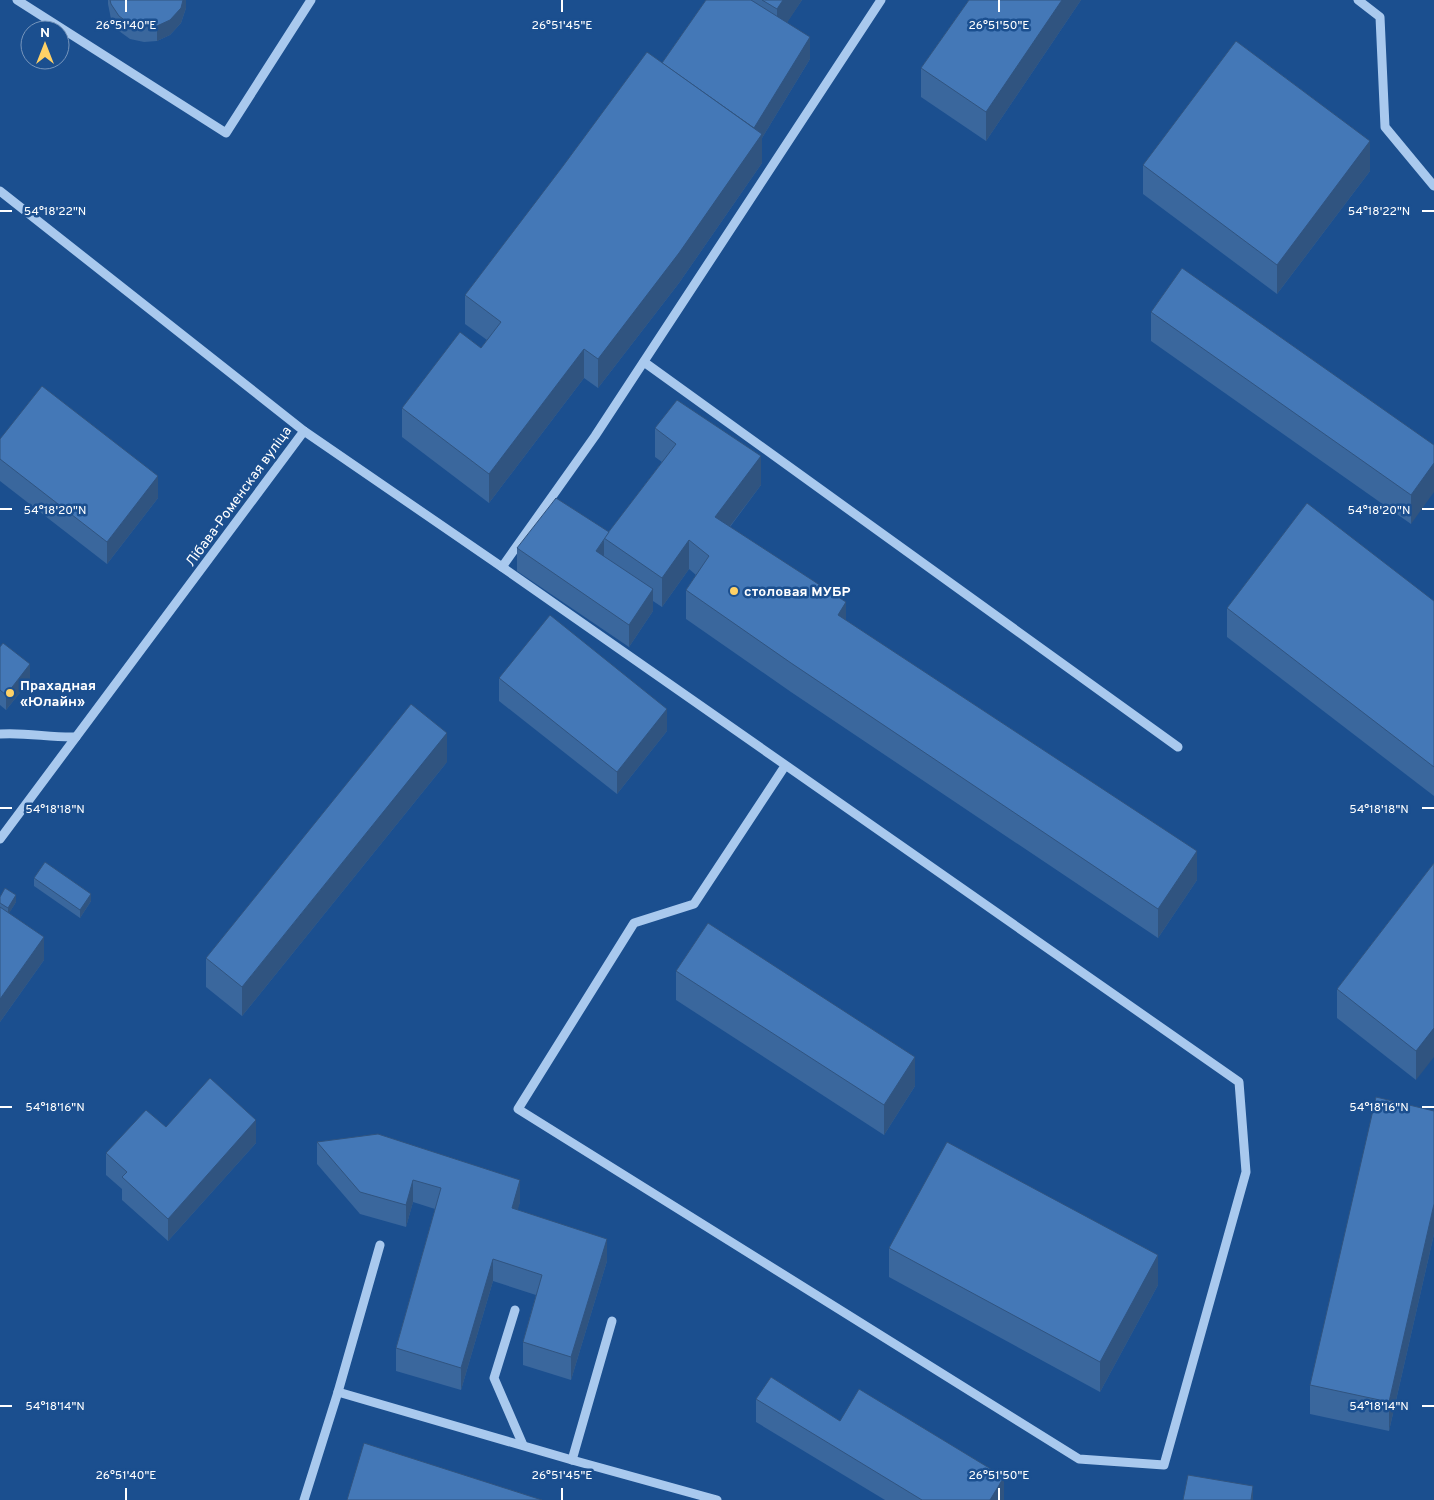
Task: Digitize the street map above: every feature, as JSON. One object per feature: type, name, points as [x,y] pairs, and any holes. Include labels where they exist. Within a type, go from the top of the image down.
[{"type":"street","points":[[17,0],[226,133],[311,0]]},
{"type":"street","points":[[502,567],[595,436],[881,0]]},
{"type":"street","points":[[1358,0],[1380,17],[1384,127],[1434,186]]},
{"type":"street","name":"Лібава-Роменская вуліца","points":[[0,191],[304,431],[0,839]]},
{"type":"street","points":[[644,362],[1178,747]]},
{"type":"street","points":[[304,431],[502,567],[1239,1082],[1246,1172],[1164,1465],[1079,1459],[518,1109],[634,923],[694,904],[785,766]]},
{"type":"street","points":[[0,734],[16,732],[76,737]]},
{"type":"street","points":[[304,1500],[338,1392],[380,1245]]},
{"type":"street","points":[[514,1310],[494,1378],[523,1445]]},
{"type":"street","points":[[572,1460],[612,1321]]},
{"type":"street","points":[[338,1392],[717,1500]]},
{"type":"building","points":[[110,0],[183,0],[181,8],[170,20],[157,26],[144,27],[130,24],[119,16]]},
{"type":"building","points":[[706,0],[751,0],[810,37],[754,128],[662,63]]},
{"type":"building","points":[[762,0],[783,0],[777,9]]},
{"type":"building","points":[[969,0],[1062,0],[986,112],[921,68]]},
{"type":"building","points":[[1236,41],[1370,141],[1277,265],[1143,165]]},
{"type":"building","points":[[647,52],[762,134],[679,253],[598,359],[584,349],[489,474],[402,408],[460,332],[481,348],[501,322],[465,295]]},
{"type":"building","points":[[1182,268],[1434,445],[1434,463],[1411,495],[1151,312]]},
{"type":"building","points":[[42,386],[158,476],[107,542],[0,459],[0,439]]},
{"type":"building","points":[[677,400],[761,456],[715,517],[846,602],[838,615],[1197,851],[1158,909],[791,663],[686,590],[709,556],[689,540],[662,578],[604,538],[676,444],[655,428]]},
{"type":"building","points":[[556,498],[609,532],[596,551],[653,589],[629,625],[517,548]]},
{"type":"building","points":[[1307,503],[1434,601],[1434,767],[1227,608]]},
{"type":"building","points":[[550,615],[667,709],[617,772],[499,678]]},
{"type":"building","points":[[3,643],[30,664],[6,695],[0,690],[0,647]]},
{"type":"building","points":[[411,704],[447,733],[242,987],[206,958]]},
{"type":"building","points":[[45,862],[91,894],[80,910],[34,878]]},
{"type":"building","points":[[1434,863],[1434,1028],[1416,1051],[1337,989]]},
{"type":"building","points":[[5,888],[16,895],[8,908],[0,903],[0,897]]},
{"type":"building","points":[[0,907],[44,937],[0,999]]},
{"type":"building","points":[[708,923],[915,1057],[884,1105],[676,971]]},
{"type":"building","points":[[210,1078],[256,1120],[168,1219],[122,1177],[127,1172],[106,1153],[146,1110],[166,1127]]},
{"type":"building","points":[[1376,1097],[1434,1111],[1434,1204],[1389,1402],[1310,1385]]},
{"type":"building","points":[[378,1134],[520,1180],[512,1208],[607,1239],[571,1357],[523,1342],[542,1275],[493,1259],[461,1368],[396,1348],[441,1188],[413,1180],[406,1205],[360,1192],[317,1142]]},
{"type":"building","points":[[947,1142],[1158,1255],[1100,1362],[889,1248]]},
{"type":"building","points":[[771,1377],[840,1421],[859,1389],[1004,1477],[990,1500],[922,1500],[756,1399]]},
{"type":"building","points":[[364,1443],[542,1500],[347,1500]]},
{"type":"building","points":[[1188,1475],[1253,1486],[1251,1500],[1183,1500]]},
{"type":"place","name":"столовая МУБР","points":[[734,591]]},
{"type":"place","name":"Прахадная «Юлайн»","points":[[10,693]]}]
